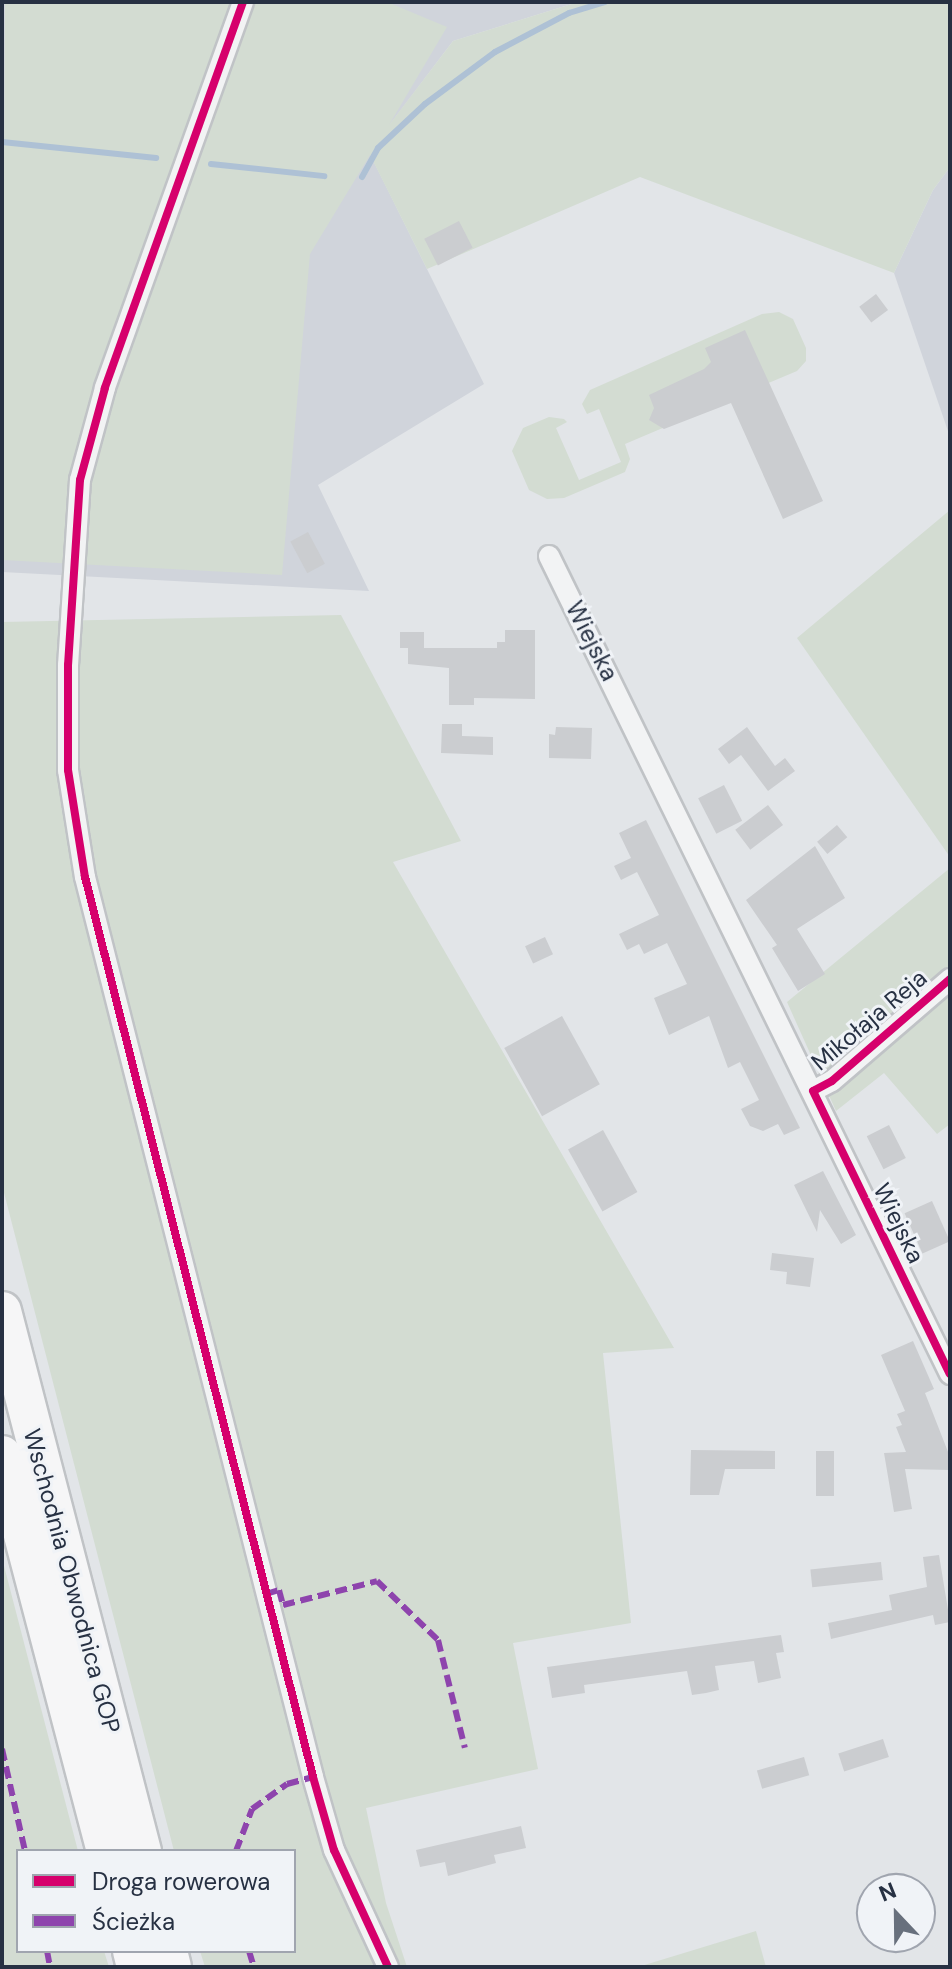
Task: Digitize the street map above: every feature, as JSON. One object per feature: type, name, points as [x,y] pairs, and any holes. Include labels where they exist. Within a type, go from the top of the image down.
[{"type":"highway","name":"Wschodnia Obwodnica GOP","points":[[2,1311],[141,1849]]},
{"type":"highway","name":"Wschodnia Obwodnica GOP","points":[[2,1455],[105,1849]]},
{"type":"street","points":[[243,2],[105,388],[80,480],[69,651],[68,770],[85,877],[313,1777],[334,1850],[388,1967]]},
{"type":"street","name":"Wiejska","points":[[549,556],[950,1374]]},
{"type":"street","name":"Mikołaja Reja","points":[[813,1091],[832,1081],[950,979]]},
{"type":"shaded area","points":[[2,2],[578,2],[453,41],[369,152],[484,384],[318,485],[369,591],[2,572]]},
{"type":"shaded area","points":[[5,2],[387,2],[447,27],[389,125],[453,41],[578,2],[950,2],[950,167],[933,190],[894,273],[640,177],[427,269],[370,155],[310,254],[282,575],[2,560]]},
{"type":"shaded area","points":[[950,167],[950,437],[894,273],[933,190]]},
{"type":"shaded area","points":[[779,312],[793,319],[806,348],[806,361],[797,371],[625,444],[630,459],[625,472],[564,498],[547,499],[529,490],[512,451],[523,428],[549,417],[564,419],[567,422],[556,428],[579,480],[621,462],[599,409],[587,414],[582,404],[590,390],[762,314]]},
{"type":"shaded area","points":[[950,510],[950,857],[797,638]]},
{"type":"shaded area","points":[[341,615],[461,841],[393,862],[674,1348],[603,1353],[631,1623],[513,1643],[538,1769],[366,1808],[386,1903],[407,1967],[205,1967],[201,1953],[296,1953],[296,1849],[173,1849],[2,1185],[2,622]]},
{"type":"shaded area","points":[[950,868],[950,1124],[937,1134],[884,1073],[836,1111],[787,1002]]},
{"type":"shaded area","points":[[2,1558],[77,1849],[16,1849],[16,1953],[105,1953],[109,1967],[2,1967]]},
{"type":"shaded area","points":[[756,1931],[766,1967],[638,1967]]},
{"type":"building","points":[[459,221],[473,248],[438,265],[424,239]]},
{"type":"building","points":[[876,294],[888,310],[871,323],[859,307]]},
{"type":"building","points":[[745,330],[823,501],[783,519],[731,403],[664,429],[649,420],[654,408],[649,395],[704,369],[711,362],[705,348]]},
{"type":"building","points":[[308,532],[325,564],[307,573],[290,541]]},
{"type":"building","points":[[505,630],[535,630],[535,699],[474,698],[474,705],[449,705],[449,668],[408,664],[408,648],[400,648],[400,632],[424,632],[424,648],[497,648],[497,642],[505,642]]},
{"type":"building","points":[[442,724],[462,724],[462,736],[493,737],[493,755],[441,753]]},
{"type":"building","points":[[556,727],[592,728],[591,759],[549,758],[549,734],[555,735]]},
{"type":"building","points":[[747,727],[775,766],[785,758],[795,771],[768,791],[741,755],[729,764],[718,749]]},
{"type":"building","points":[[724,785],[742,821],[716,834],[698,798]]},
{"type":"building","points":[[768,805],[783,825],[750,850],[735,830]]},
{"type":"building","points":[[646,820],[800,1128],[784,1135],[778,1124],[763,1131],[750,1126],[741,1109],[759,1100],[740,1062],[728,1068],[709,1016],[669,1035],[654,998],[687,984],[667,943],[644,954],[639,944],[627,950],[619,934],[659,915],[637,872],[621,880],[614,866],[631,858],[619,833]]},
{"type":"building","points":[[837,825],[847,837],[827,854],[817,842]]},
{"type":"building","points":[[815,846],[845,898],[797,929],[825,974],[798,991],[772,948],[777,945],[746,900]]},
{"type":"building","points":[[545,937],[553,954],[533,964],[525,946]]},
{"type":"building","points":[[562,1016],[600,1084],[542,1116],[504,1048]]},
{"type":"building","points":[[889,1125],[906,1158],[884,1169],[867,1136]]},
{"type":"building","points":[[603,1130],[637,1192],[602,1211],[568,1149]]},
{"type":"building","points":[[823,1171],[856,1235],[841,1244],[820,1210],[817,1232],[794,1185]]},
{"type":"building","points":[[932,1201],[950,1241],[922,1253],[905,1213]]},
{"type":"building","points":[[772,1253],[814,1258],[810,1287],[786,1284],[787,1272],[770,1270]]},
{"type":"building","points":[[913,1341],[934,1389],[925,1393],[950,1457],[950,1470],[905,1469],[912,1509],[894,1512],[884,1453],[906,1452],[896,1427],[902,1425],[897,1414],[905,1411],[881,1355]]},
{"type":"building","points":[[691,1450],[775,1451],[775,1469],[725,1469],[719,1495],[690,1495]]},
{"type":"building","points":[[816,1451],[834,1451],[834,1496],[816,1496]]},
{"type":"building","points":[[939,1555],[950,1622],[935,1625],[933,1615],[831,1639],[828,1623],[892,1610],[889,1595],[927,1587],[923,1557]]},
{"type":"building","points":[[881,1562],[883,1580],[812,1587],[810,1569]]},
{"type":"building","points":[[781,1635],[784,1652],[776,1653],[781,1678],[758,1683],[754,1661],[715,1666],[719,1690],[706,1693],[692,1695],[687,1671],[584,1685],[585,1693],[552,1698],[547,1667]]},
{"type":"building","points":[[883,1739],[889,1757],[844,1772],[838,1754]]},
{"type":"building","points":[[804,1757],[809,1775],[762,1789],[757,1771]]},
{"type":"building","points":[[521,1826],[526,1848],[494,1855],[496,1863],[448,1876],[445,1862],[420,1867],[416,1850]]},
{"type":"waterway","points":[[362,177],[378,148],[425,104],[495,52],[569,13],[605,2]]},
{"type":"waterway","points":[[2,142],[156,158]]},
{"type":"waterway","points":[[211,164],[324,176]]},
{"type":"marked path","points":[[266,1594],[279,1590],[283,1605],[377,1581],[438,1640],[465,1748]]},
{"type":"marked path","points":[[2,1749],[25,1849]]},
{"type":"marked path","points":[[237,1849],[252,1809],[287,1784],[313,1777]]},
{"type":"marked path","points":[[47,1953],[50,1967]]},
{"type":"marked path","points":[[250,1953],[254,1967]]},
{"type":"cycle path","points":[[243,2],[105,388],[80,480],[68,665],[68,770],[85,877],[313,1777],[334,1850],[388,1967]]},
{"type":"cycle path","points":[[950,979],[832,1081],[813,1091],[950,1374]]}]
